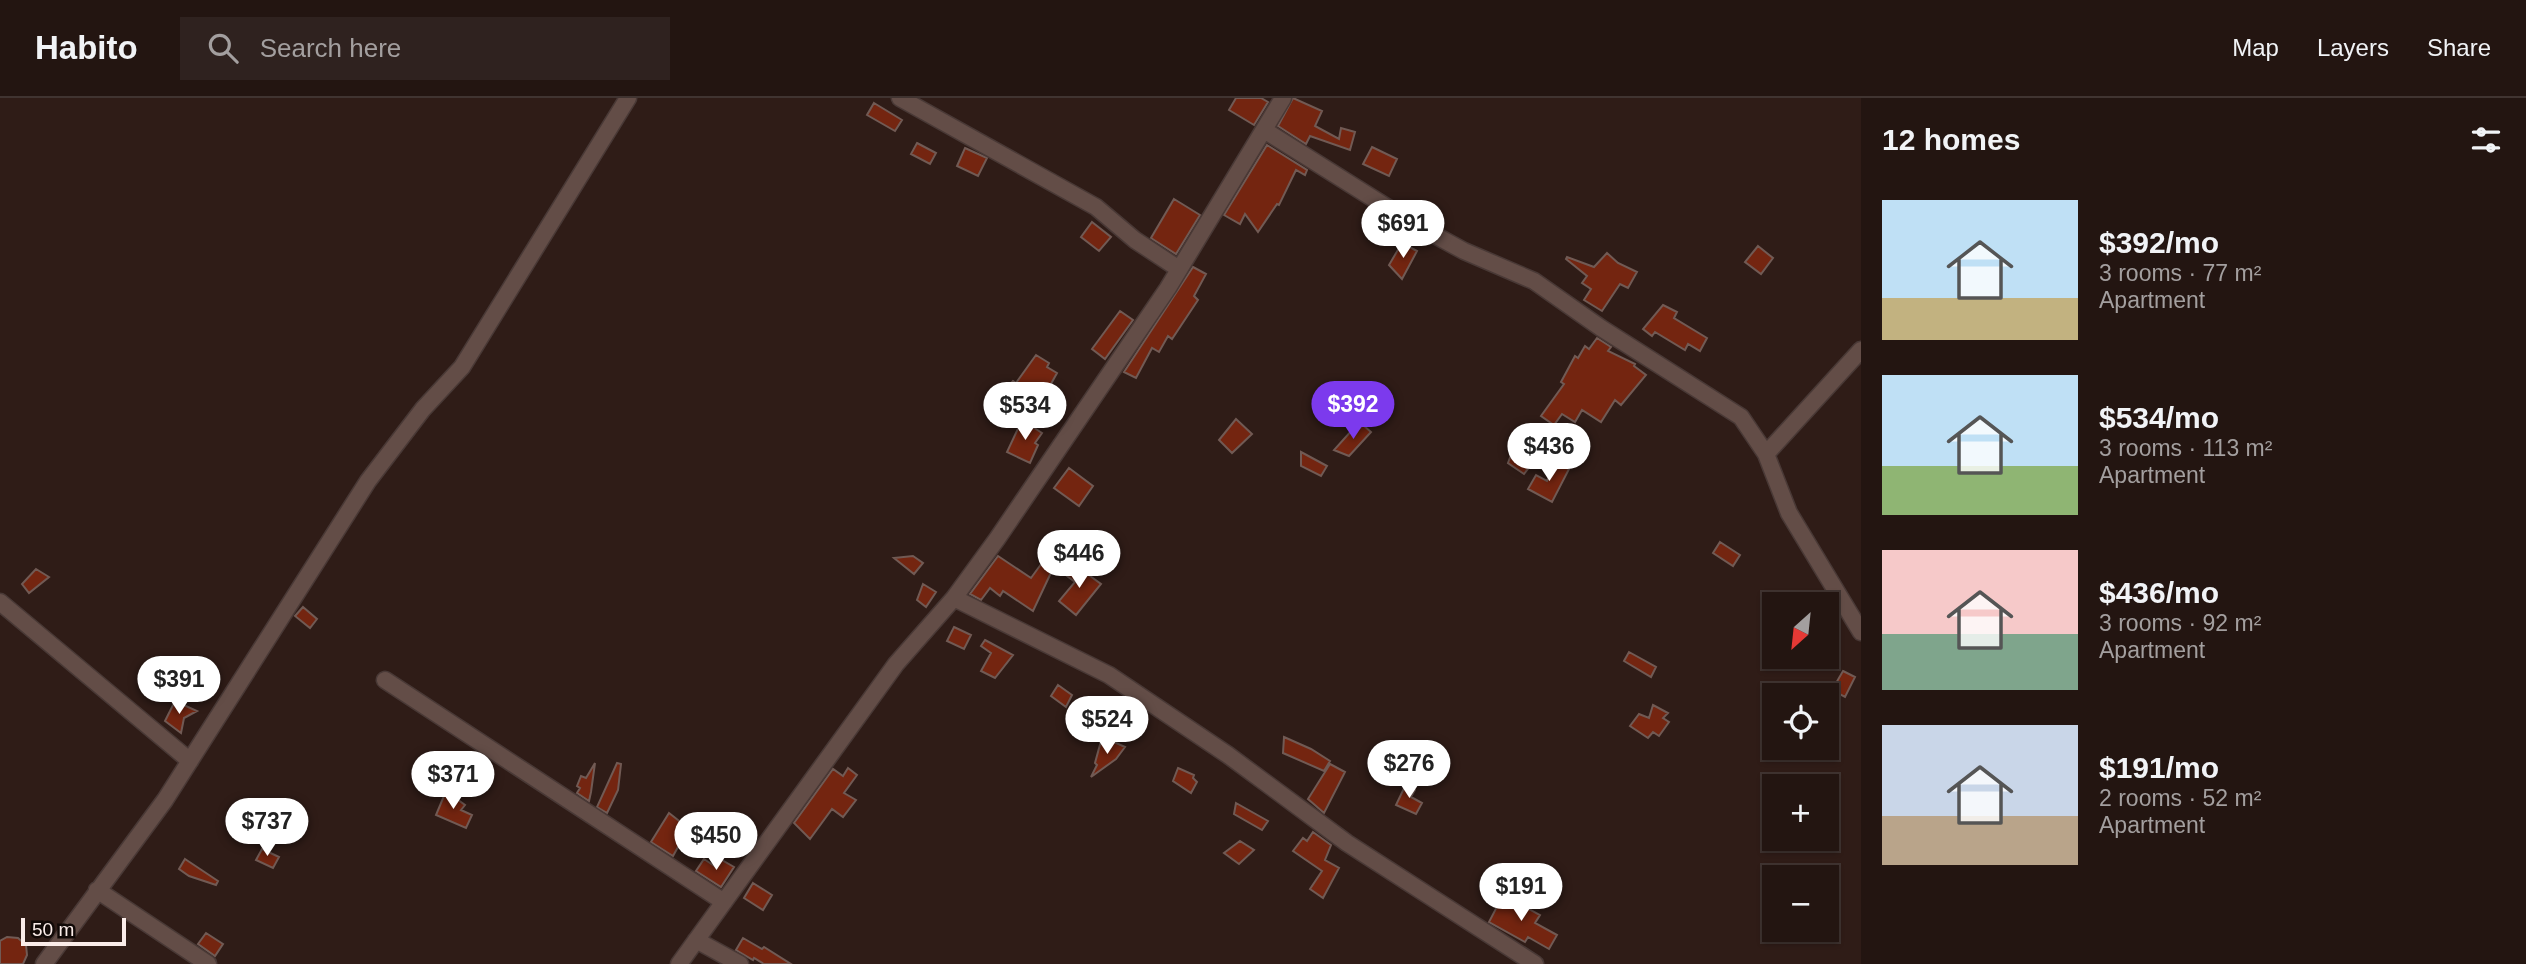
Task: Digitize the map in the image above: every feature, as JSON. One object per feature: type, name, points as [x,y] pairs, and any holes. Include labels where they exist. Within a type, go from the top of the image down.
[{"type":"street","points":[[44,964],[165,800],[368,481],[423,409],[462,367],[628,98]]},
{"type":"street","points":[[900,98],[1096,207],[1135,240],[1179,269]]},
{"type":"street","points":[[679,964],[896,664],[954,598],[997,539],[1179,269],[1283,98]]},
{"type":"street","points":[[1264,130],[1409,221],[1464,251],[1534,281],[1601,328],[1741,417],[1766,454],[1789,513],[1861,632]]},
{"type":"street","points":[[1766,454],[1861,350]]},
{"type":"street","points":[[954,598],[1109,676],[1227,755],[1347,843],[1535,964]]},
{"type":"street","points":[[0,603],[190,761]]},
{"type":"street","points":[[385,680],[724,902]]},
{"type":"street","points":[[97,890],[208,964]]},
{"type":"street","points":[[696,940],[740,964]]},
{"type":"building","points":[[1236,98],[1261,98],[1268,102],[1254,125],[1229,110]]},
{"type":"building","points":[[1293,98],[1322,111],[1315,126],[1339,139],[1341,128],[1355,132],[1350,150],[1310,136],[1306,144],[1278,126]]},
{"type":"building","points":[[874,103],[902,120],[895,131],[867,115]]},
{"type":"building","points":[[917,143],[936,153],[930,164],[911,154]]},
{"type":"building","points":[[1267,145],[1307,170],[1305,175],[1296,170],[1279,205],[1277,204],[1258,232],[1245,214],[1240,224],[1224,215]]},
{"type":"building","points":[[1372,147],[1397,159],[1389,176],[1363,164]]},
{"type":"building","points":[[965,148],[987,158],[978,176],[957,166]]},
{"type":"building","points":[[1174,199],[1200,215],[1176,254],[1151,238]]},
{"type":"building","points":[[1092,222],[1111,237],[1099,251],[1081,237]]},
{"type":"building","points":[[1402,243],[1417,251],[1402,279],[1389,265]]},
{"type":"building","points":[[1758,246],[1773,258],[1761,274],[1745,262]]},
{"type":"building","points":[[1607,253],[1618,263],[1637,272],[1628,288],[1620,284],[1602,311],[1584,300],[1591,289],[1582,283],[1587,276],[1566,259],[1567,257],[1594,267]]},
{"type":"building","points":[[1193,267],[1206,274],[1194,296],[1198,300],[1172,339],[1168,336],[1159,352],[1152,348],[1136,378],[1124,372]]},
{"type":"building","points":[[1663,305],[1677,312],[1674,318],[1707,338],[1700,351],[1688,344],[1685,350],[1655,332],[1652,336],[1643,329]]},
{"type":"building","points":[[1120,311],[1133,320],[1105,359],[1092,349]]},
{"type":"building","points":[[1597,338],[1611,347],[1608,351],[1635,364],[1634,366],[1646,375],[1621,405],[1615,400],[1601,422],[1582,410],[1575,422],[1562,414],[1554,425],[1541,416],[1564,384],[1561,382],[1575,356],[1578,358],[1585,346],[1589,349]]},
{"type":"building","points":[[1036,355],[1049,363],[1047,367],[1057,373],[1033,416],[999,396],[1013,381],[1016,383]]},
{"type":"building","points":[[1236,419],[1252,434],[1232,453],[1219,440]]},
{"type":"building","points":[[1022,420],[1042,433],[1035,443],[1038,445],[1030,463],[1007,452]]},
{"type":"building","points":[[1363,425],[1371,432],[1349,456],[1334,450],[1353,429],[1356,432]]},
{"type":"building","points":[[1301,452],[1327,466],[1321,476],[1301,466]]},
{"type":"building","points":[[1512,452],[1531,465],[1524,474],[1508,463]]},
{"type":"building","points":[[1557,464],[1569,469],[1552,502],[1528,489],[1536,475],[1547,481]]},
{"type":"building","points":[[1069,468],[1093,486],[1079,506],[1054,488]]},
{"type":"building","points":[[1720,542],[1740,555],[1733,566],[1713,553]]},
{"type":"building","points":[[913,556],[923,563],[914,574],[894,558]]},
{"type":"building","points":[[998,556],[1031,578],[1047,556],[1056,562],[1033,611],[1003,591],[1000,596],[990,588],[981,600],[970,594]]},
{"type":"building","points":[[1075,565],[1101,584],[1076,615],[1059,601],[1075,582],[1067,576]]},
{"type":"building","points":[[36,569],[49,577],[29,593],[22,584]]},
{"type":"building","points":[[923,584],[936,592],[926,607],[917,600]]},
{"type":"building","points":[[303,607],[317,619],[310,628],[295,616]]},
{"type":"building","points":[[954,627],[971,635],[964,649],[947,641]]},
{"type":"building","points":[[985,640],[1013,655],[995,678],[981,671],[991,653],[981,646]]},
{"type":"building","points":[[1629,652],[1656,667],[1651,677],[1624,661]]},
{"type":"building","points":[[1843,671],[1855,677],[1845,697],[1839,694],[1839,683],[1836,683]]},
{"type":"building","points":[[1058,685],[1072,695],[1066,707],[1051,696]]},
{"type":"building","points":[[175,701],[197,711],[184,718],[181,733],[165,721]]},
{"type":"building","points":[[1653,705],[1668,713],[1663,718],[1669,722],[1659,736],[1653,732],[1648,738],[1630,726],[1639,714],[1649,718]]},
{"type":"building","points":[[1284,737],[1330,761],[1324,771],[1283,753]]},
{"type":"building","points":[[1101,741],[1108,750],[1114,742],[1125,747],[1116,759],[1091,777],[1097,765],[1095,763]]},
{"type":"building","points":[[433,755],[451,768],[433,793],[423,786],[425,776],[422,774]]},
{"type":"building","points":[[595,763],[589,801],[577,793],[580,788],[577,786],[581,776],[586,778]]},
{"type":"building","points":[[617,763],[621,764],[618,790],[607,813],[597,807]]},
{"type":"building","points":[[1330,764],[1345,772],[1324,813],[1308,799]]},
{"type":"building","points":[[848,768],[857,775],[844,793],[856,800],[843,817],[832,809],[810,839],[794,823],[833,769],[843,776]]},
{"type":"building","points":[[1178,768],[1194,775],[1193,778],[1197,782],[1191,793],[1173,781]]},
{"type":"building","points":[[1407,782],[1415,790],[1411,797],[1422,803],[1416,814],[1396,805]]},
{"type":"building","points":[[446,791],[465,805],[461,810],[472,815],[466,828],[436,815]]},
{"type":"building","points":[[1236,803],[1268,821],[1262,830],[1234,814]]},
{"type":"building","points":[[669,813],[692,831],[687,840],[683,838],[673,856],[651,842]]},
{"type":"building","points":[[1313,832],[1331,845],[1325,860],[1339,868],[1323,898],[1310,889],[1322,871],[1293,851],[1303,838],[1307,841]]},
{"type":"building","points":[[1240,841],[1254,850],[1239,864],[1224,853]]},
{"type":"building","points":[[262,849],[279,857],[273,868],[256,860]]},
{"type":"building","points":[[185,859],[218,881],[216,885],[189,876],[179,869]]},
{"type":"building","points":[[704,859],[716,867],[720,859],[734,867],[721,887],[696,871]]},
{"type":"building","points":[[753,883],[772,895],[763,910],[744,898]]},
{"type":"building","points":[[1503,895],[1540,915],[1535,923],[1557,935],[1549,949],[1528,937],[1525,942],[1489,922]]},
{"type":"building","points":[[206,933],[223,944],[215,956],[198,944]]},
{"type":"building","points":[[7,937],[18,938],[26,945],[27,955],[23,964],[0,964],[0,941]]},
{"type":"building","points":[[743,938],[791,964],[764,964],[754,958],[753,960],[736,950]]}]
